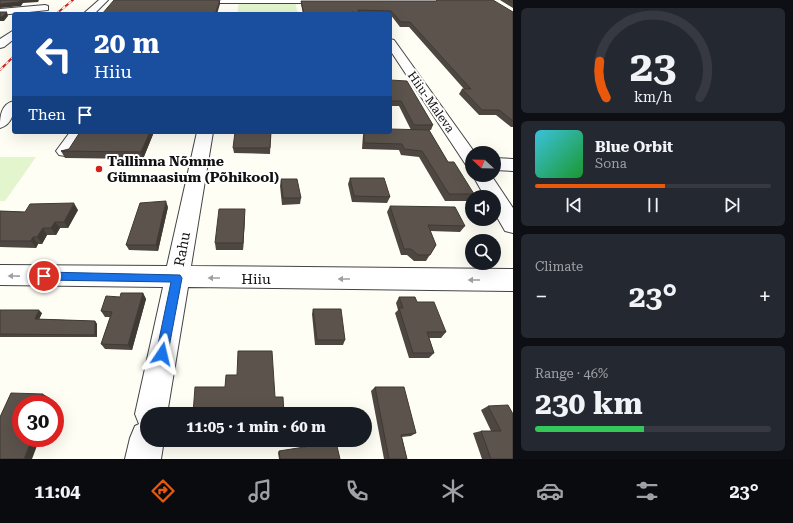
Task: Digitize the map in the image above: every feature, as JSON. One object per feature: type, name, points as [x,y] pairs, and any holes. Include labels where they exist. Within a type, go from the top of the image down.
[{"type":"street","points":[[90,12],[104,0]]},
{"type":"street","points":[[151,0],[230,4],[361,0],[435,0]]},
{"type":"street","points":[[361,0],[367,9]]},
{"type":"street","points":[[0,12],[44,9]]},
{"type":"street","points":[[0,45],[12,35]]},
{"type":"street","name":"Hiiu-Maleva","points":[[392,45],[465,151]]},
{"type":"street","points":[[0,122],[12,107]]},
{"type":"street","points":[[65,151],[77,134]]},
{"type":"street","name":"Rahu","points":[[153,407],[205,134]]},
{"type":"street","points":[[501,164],[513,164]]},
{"type":"street","points":[[485,182],[513,225]]},
{"type":"street","name":"Hiiu","points":[[0,275],[177,278],[513,280]]},
{"type":"street","points":[[143,459],[145,447]]},
{"type":"green space","points":[[239,2],[295,2],[298,12],[237,12]]},
{"type":"green space","points":[[0,157],[36,157],[5,201],[0,201]]},
{"type":"building","points":[[0,0],[21,0],[19,2],[0,4]]},
{"type":"building","points":[[114,0],[220,0],[216,12],[104,12]]},
{"type":"building","points":[[493,0],[513,12],[513,121],[499,110],[482,110],[462,89],[471,89],[410,22],[401,22],[391,11],[358,10],[359,12],[304,12],[301,1]]},
{"type":"building","points":[[0,12],[7,12],[0,17]]},
{"type":"building","points":[[392,80],[407,81],[433,125],[414,125],[401,101],[392,101]]},
{"type":"building","points":[[392,129],[429,130],[448,162],[454,162],[465,182],[472,190],[465,190],[465,194],[449,194],[422,151],[404,149],[402,144],[364,143],[364,134],[392,134]]},
{"type":"building","points":[[79,134],[149,134],[141,152],[61,151],[69,149]]},
{"type":"building","points":[[235,134],[271,134],[270,148],[233,148]]},
{"type":"building","points":[[350,178],[384,178],[390,197],[354,196]]},
{"type":"building","points":[[281,179],[297,179],[301,198],[283,198]]},
{"type":"building","points":[[166,201],[156,245],[126,245],[140,203]]},
{"type":"building","points":[[74,203],[64,222],[55,222],[51,228],[43,228],[37,237],[33,237],[31,241],[0,241],[0,211],[25,212],[30,204]]},
{"type":"building","points":[[390,206],[455,207],[465,226],[428,225],[436,245],[430,255],[418,255],[411,249],[404,249]]},
{"type":"building","points":[[219,209],[245,209],[243,243],[215,243]]},
{"type":"building","points":[[121,293],[143,293],[128,345],[101,344],[112,312],[101,311],[106,296],[120,297]]},
{"type":"building","points":[[399,297],[415,297],[417,302],[434,302],[446,332],[427,332],[434,353],[413,353],[399,308],[403,308]]},
{"type":"building","points":[[313,309],[341,309],[345,340],[317,340]]},
{"type":"building","points":[[0,310],[39,310],[35,319],[95,321],[95,335],[0,334]]},
{"type":"building","points":[[238,351],[272,351],[275,397],[283,397],[284,407],[194,407],[195,387],[225,387],[226,375],[237,375]]},
{"type":"building","points":[[375,387],[404,387],[416,433],[401,435],[407,459],[389,459]]},
{"type":"building","points":[[11,393],[43,394],[12,395],[12,447],[29,447],[24,459],[0,459],[0,417]]},
{"type":"building","points":[[508,405],[513,414],[513,459],[491,459],[481,431],[501,431],[488,406]]},
{"type":"building","points":[[304,447],[337,447],[340,459],[280,459],[279,451]]},
{"type":"railway","points":[[58,12],[73,0]]},
{"type":"railway","points":[[0,70],[12,58]]},
{"type":"place","name":"Tallinna Nõmme Gümnaasium (Põhikool)","points":[[99,169]]},
{"type":"route","points":[[44,276],[177,278],[162,354]]}]
